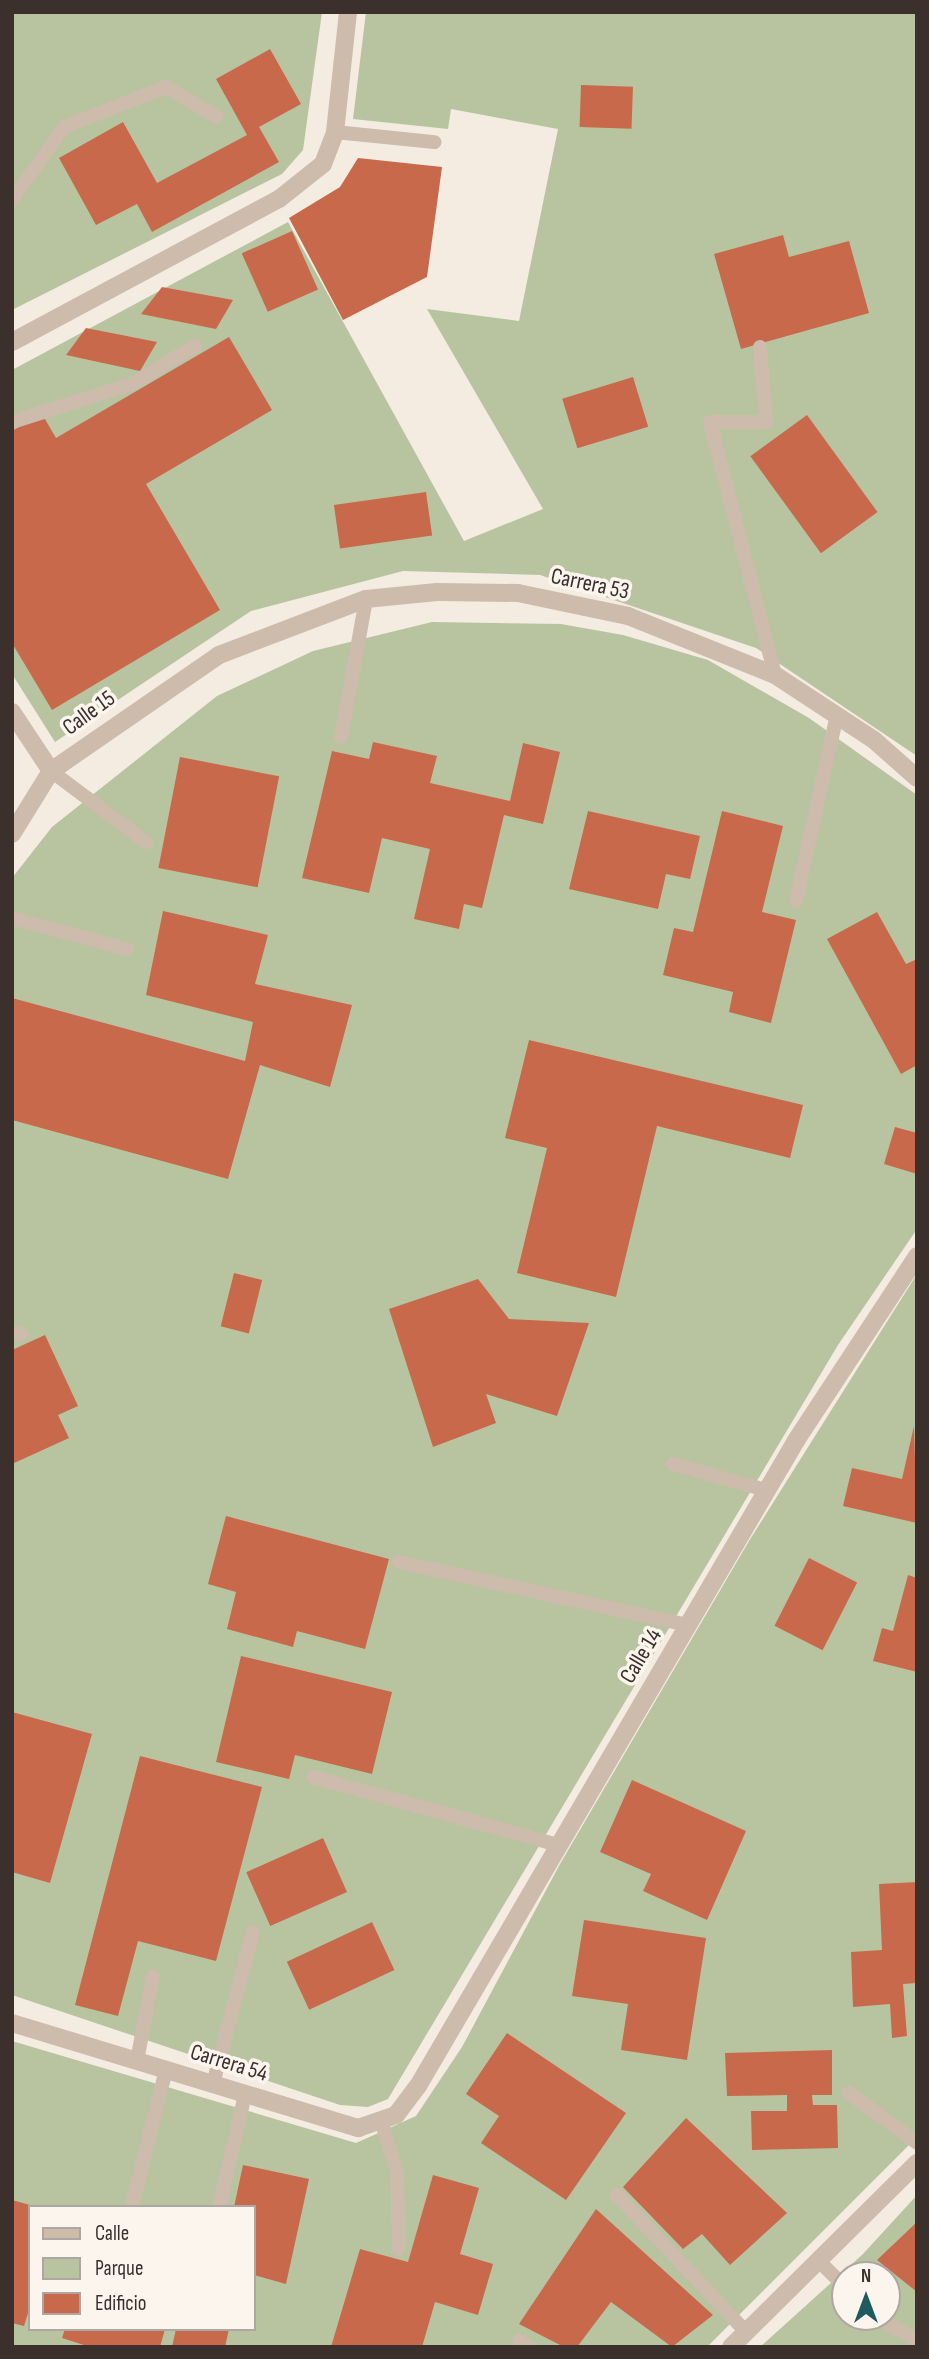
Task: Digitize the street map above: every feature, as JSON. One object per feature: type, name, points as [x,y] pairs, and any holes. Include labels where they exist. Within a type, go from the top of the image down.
[{"type":"street","points":[[12,342],[279,199],[323,164],[335,132],[348,12]]},
{"type":"street","name":"Carrera 53","points":[[219,655],[366,599],[437,592],[518,593],[628,616],[775,675],[837,714],[917,778]]},
{"type":"street","name":"Calle 15","points":[[12,834],[51,771],[219,655]]},
{"type":"street","points":[[12,712],[51,771]]},
{"type":"street","name":"Calle 14","points":[[418,2086],[766,1490],[917,1256]]},
{"type":"street","name":"Carrera 54","points":[[12,2024],[358,2128],[396,2115],[418,2086]]},
{"type":"street","points":[[731,2347],[917,2163]]},
{"type":"lane","points":[[12,200],[64,127],[166,87],[217,117]]},
{"type":"lane","points":[[335,132],[434,142]]},
{"type":"lane","points":[[12,422],[132,384],[195,346]]},
{"type":"lane","points":[[760,347],[766,422],[710,422],[775,675]]},
{"type":"lane","points":[[341,737],[366,599]]},
{"type":"lane","points":[[796,901],[837,714]]},
{"type":"lane","points":[[51,771],[146,842]]},
{"type":"lane","points":[[12,918],[127,949]]},
{"type":"lane","points":[[673,1464],[766,1490]]},
{"type":"lane","points":[[398,1562],[688,1625]]},
{"type":"lane","points":[[313,1777],[559,1845]]},
{"type":"lane","points":[[213,2084],[253,1932]]},
{"type":"lane","points":[[137,2061],[153,1976]]},
{"type":"lane","points":[[133,2202],[166,2070]]},
{"type":"lane","points":[[849,2093],[917,2143]]},
{"type":"lane","points":[[219,2205],[245,2094]]},
{"type":"lane","points":[[381,2120],[397,2173],[399,2249]]},
{"type":"lane","points":[[617,2195],[746,2332]]},
{"type":"lane","points":[[818,2260],[831,2273]]},
{"type":"lane","points":[[901,2331],[917,2340]]},
{"type":"green space","points":[[12,12],[322,12],[303,150],[282,174],[12,310]]},
{"type":"green space","points":[[366,12],[917,12],[917,756],[756,648],[540,575],[403,571],[251,611],[55,742],[12,674],[12,370],[288,222],[464,541],[543,509],[427,309],[519,321],[558,129],[451,109],[448,129],[353,119]]},
{"type":"green space","points":[[432,622],[561,624],[623,635],[708,660],[809,718],[917,795],[917,1229],[838,1345],[388,2099],[368,2107],[340,2105],[12,1995],[12,878],[52,827],[217,696],[313,651]]},
{"type":"green space","points":[[917,1274],[917,2137],[707,2347],[12,2347],[12,2041],[356,2143],[416,2116],[462,2047],[560,1864],[749,1541]]},
{"type":"green space","points":[[917,2195],[917,2347],[760,2347],[831,2283],[831,2331],[901,2331],[901,2261],[855,2261]]},
{"type":"building","points":[[270,49],[301,104],[259,127],[279,162],[152,232],[137,204],[96,225],[59,158],[123,122],[157,183],[247,135],[216,79]]},
{"type":"building","points":[[581,85],[633,87],[632,129],[580,127]]},
{"type":"building","points":[[358,158],[442,167],[427,277],[343,320],[289,218],[340,187]]},
{"type":"building","points":[[292,231],[318,289],[268,312],[242,253]]},
{"type":"building","points":[[783,235],[789,257],[849,241],[869,313],[741,349],[714,254]]},
{"type":"building","points":[[162,287],[233,300],[216,329],[141,314]]},
{"type":"building","points":[[86,328],[157,342],[140,371],[66,355]]},
{"type":"building","points":[[229,337],[272,410],[146,484],[220,610],[52,710],[12,643],[12,431],[42,414],[56,438]]},
{"type":"building","points":[[633,377],[648,427],[577,448],[562,399]]},
{"type":"building","points":[[807,415],[878,512],[821,553],[750,456]]},
{"type":"building","points":[[426,492],[432,536],[340,549],[334,505]]},
{"type":"building","points":[[373,742],[437,756],[430,783],[510,801],[523,743],[560,752],[543,824],[504,815],[482,908],[464,904],[459,929],[414,919],[430,849],[382,838],[369,893],[302,878],[332,751],[369,759]]},
{"type":"building","points":[[180,757],[279,776],[258,887],[158,868]]},
{"type":"building","points":[[588,811],[700,836],[690,879],[666,874],[658,909],[569,889]]},
{"type":"building","points":[[722,811],[783,826],[762,912],[796,920],[771,1023],[729,1012],[733,992],[663,975],[674,928],[693,932]]},
{"type":"building","points":[[163,911],[268,935],[255,984],[352,1005],[330,1087],[260,1065],[228,1179],[12,1120],[12,998],[245,1061],[253,1022],[146,995]]},
{"type":"building","points":[[877,912],[906,964],[917,959],[917,1065],[901,1074],[827,939]]},
{"type":"building","points":[[529,1040],[803,1105],[790,1158],[657,1126],[616,1297],[517,1273],[547,1148],[505,1138]]},
{"type":"building","points":[[895,1127],[917,1133],[917,1174],[884,1164]]},
{"type":"building","points":[[234,1273],[262,1280],[249,1333],[221,1326]]},
{"type":"building","points":[[478,1279],[509,1319],[589,1323],[557,1416],[486,1394],[496,1423],[433,1447],[389,1309]]},
{"type":"building","points":[[45,1335],[78,1406],[58,1415],[69,1438],[12,1464],[12,1350]]},
{"type":"building","points":[[914,1426],[917,1523],[843,1506],[852,1468],[902,1479]]},
{"type":"building","points":[[226,1516],[389,1559],[365,1649],[297,1631],[293,1647],[227,1629],[236,1592],[208,1584]]},
{"type":"building","points":[[809,1558],[857,1583],[823,1650],[774,1626]]},
{"type":"building","points":[[908,1575],[917,1578],[917,1672],[873,1661],[882,1628],[893,1631]]},
{"type":"building","points":[[241,1656],[392,1692],[372,1774],[295,1755],[289,1779],[216,1762]]},
{"type":"building","points":[[12,1712],[92,1734],[50,1883],[12,1872]]},
{"type":"building","points":[[140,1756],[262,1787],[216,1961],[138,1941],[118,2016],[75,2005]]},
{"type":"building","points":[[632,1780],[746,1831],[707,1920],[643,1891],[651,1874],[600,1852]]},
{"type":"building","points":[[323,1838],[347,1892],[270,1926],[246,1872]]},
{"type":"building","points":[[917,1882],[917,1983],[903,1984],[907,2036],[892,2038],[890,2004],[853,2007],[851,1952],[882,1950],[879,1884]]},
{"type":"building","points":[[584,1920],[706,1938],[687,2060],[621,2050],[628,2004],[572,1996]]},
{"type":"building","points":[[372,1922],[394,1970],[309,2010],[287,1962]]},
{"type":"building","points":[[507,2033],[626,2113],[566,2200],[481,2143],[499,2116],[466,2094]]},
{"type":"building","points":[[832,2050],[832,2095],[812,2095],[813,2105],[837,2105],[838,2148],[752,2150],[751,2111],[787,2111],[787,2095],[727,2096],[725,2053]]},
{"type":"building","points":[[686,2118],[787,2213],[730,2265],[702,2234],[683,2249],[623,2187]]},
{"type":"building","points":[[243,2165],[309,2179],[286,2284],[256,2276],[256,2205],[234,2205]]},
{"type":"building","points":[[433,2175],[479,2188],[460,2254],[493,2264],[478,2315],[435,2302],[422,2347],[331,2347],[360,2249],[408,2262]]},
{"type":"building","points":[[12,2200],[30,2205],[28,2313],[24,2326],[12,2323]]},
{"type":"building","points":[[596,2209],[713,2315],[672,2347],[611,2302],[577,2347],[564,2347],[519,2324]]},
{"type":"building","points":[[917,2222],[917,2292],[901,2279],[901,2261],[877,2260]]},
{"type":"building","points":[[64,2331],[164,2331],[160,2347],[90,2347],[62,2338]]},
{"type":"building","points":[[176,2331],[229,2331],[225,2347],[172,2347]]}]
